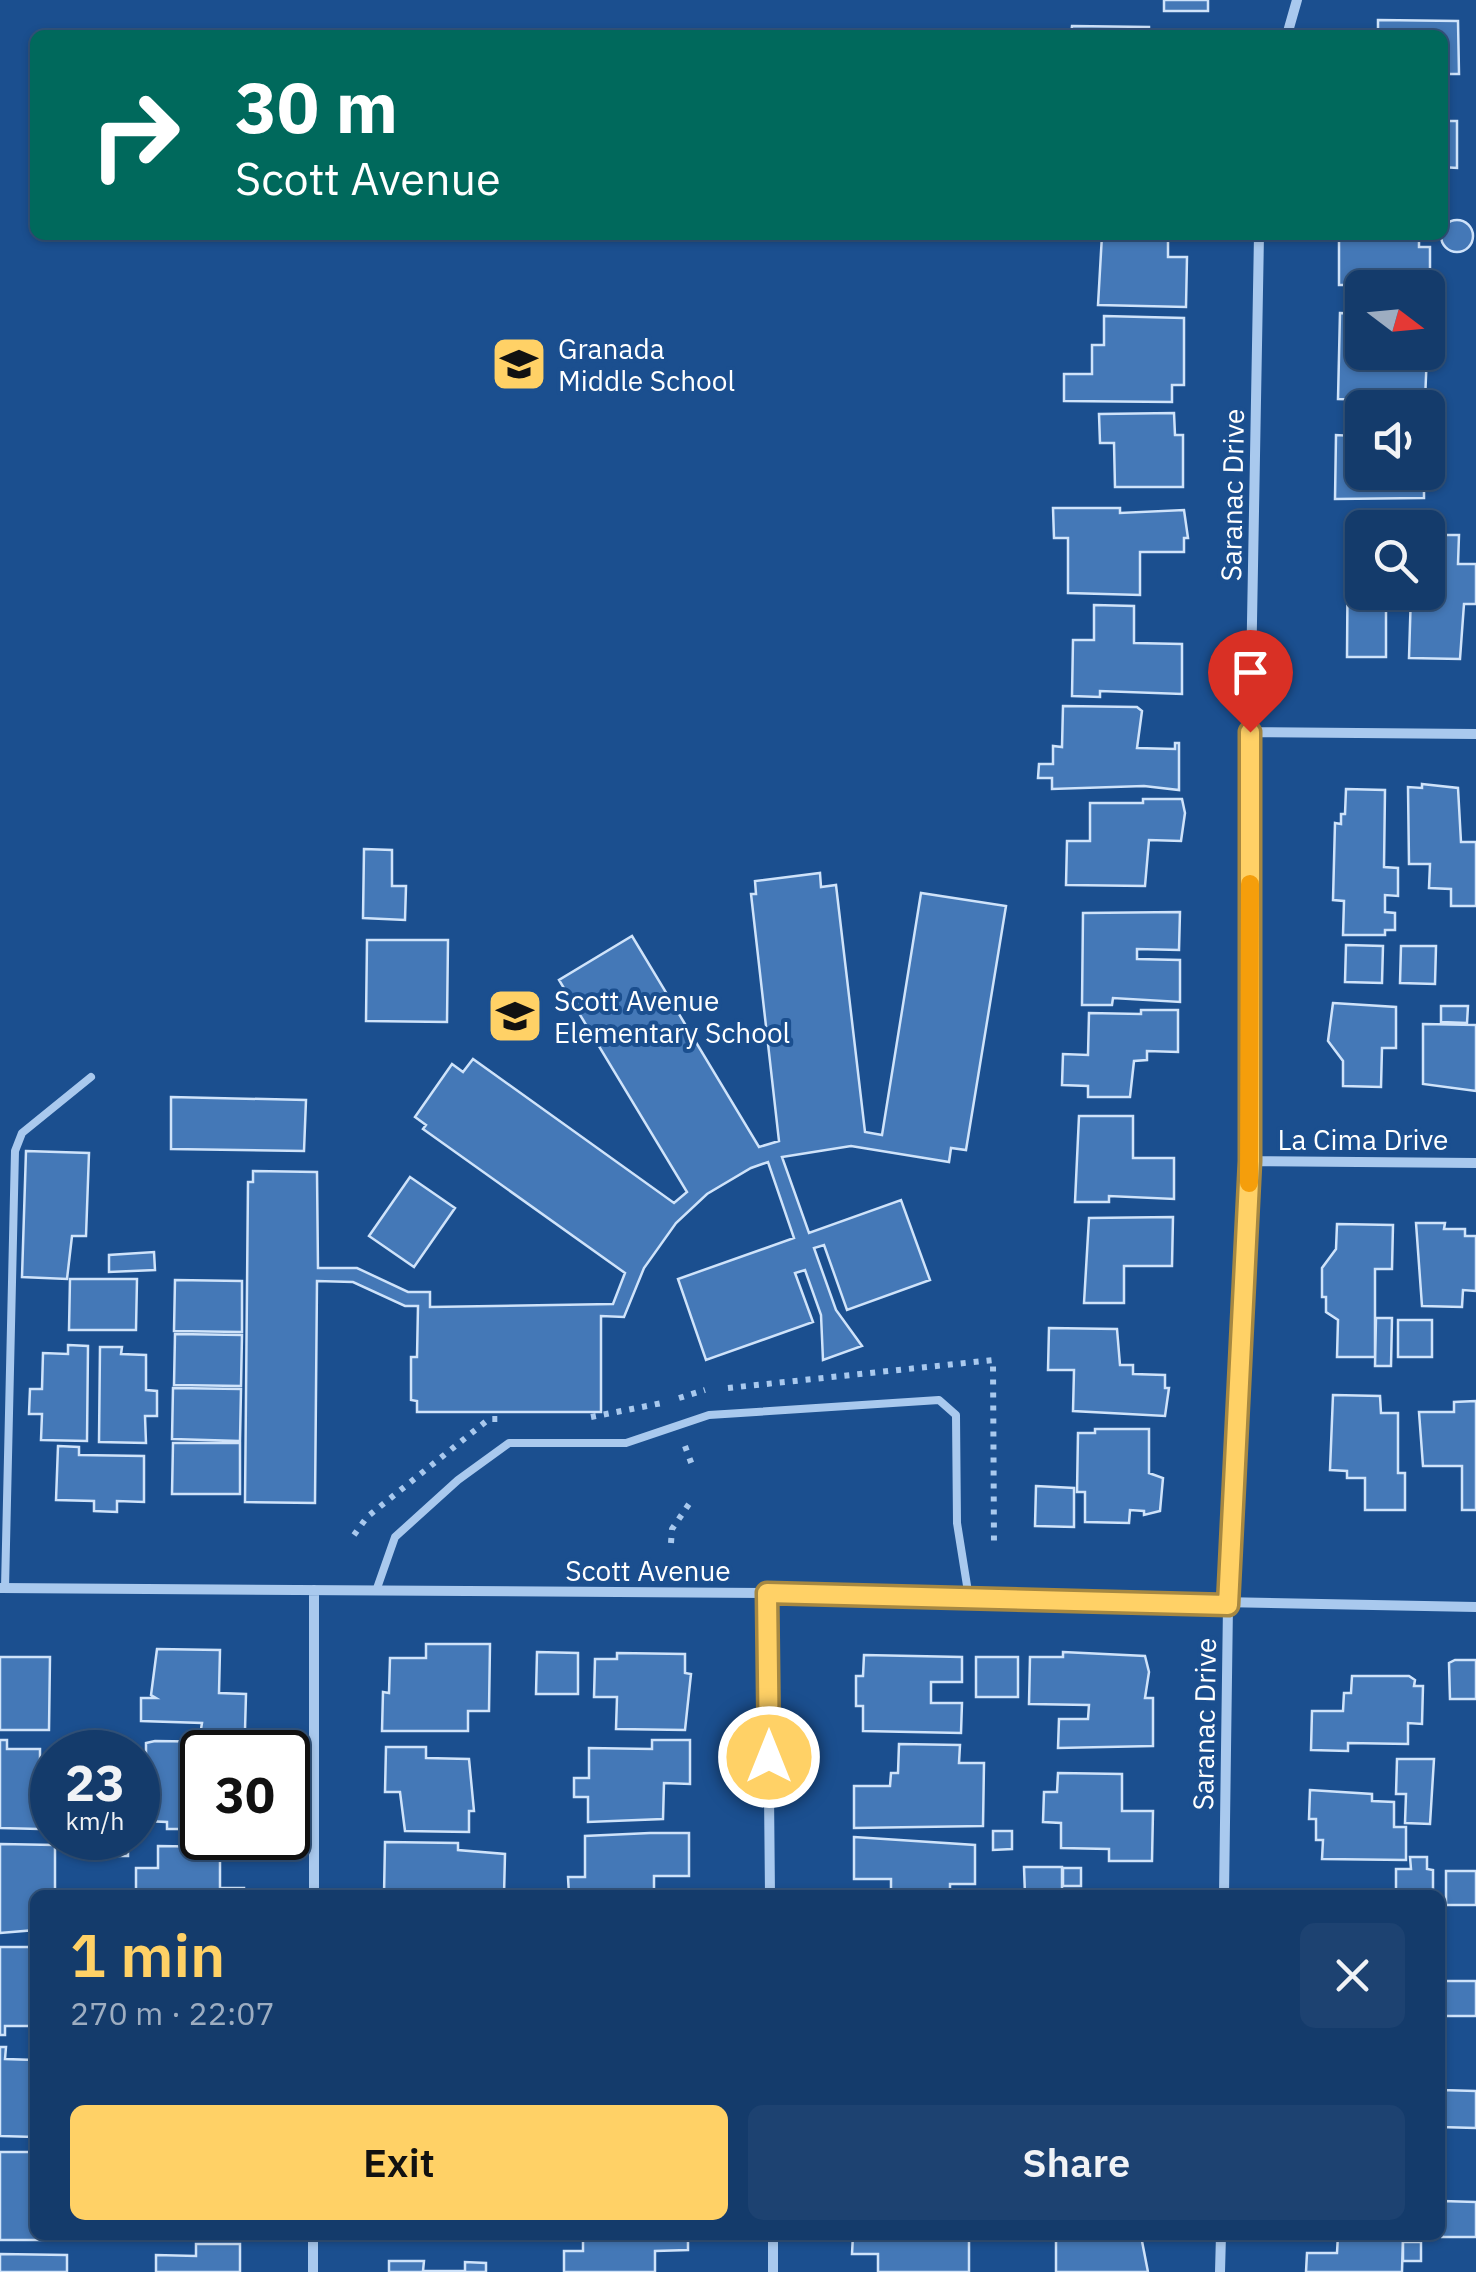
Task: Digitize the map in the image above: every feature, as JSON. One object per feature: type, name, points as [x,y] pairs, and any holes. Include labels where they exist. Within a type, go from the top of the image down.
[{"type":"street","points":[[1288,30],[1297,0]]},
{"type":"street","name":"Saranac Drive","points":[[1224,1890],[1228,1605],[1250,1161],[1250,732],[1259,240]]},
{"type":"street","points":[[1250,732],[1476,734]]},
{"type":"street","name":"La Cima Drive","points":[[1250,1161],[1476,1163]]},
{"type":"street","name":"Scott Avenue","points":[[3,1588],[767,1593],[1476,1607]]},
{"type":"street","points":[[314,1590],[314,1890]]},
{"type":"street","points":[[767,1593],[770,1890]]},
{"type":"street","points":[[314,2240],[314,2272]]},
{"type":"street","points":[[772,2240],[773,2272]]},
{"type":"street","points":[[1220,2272],[1221,2240]]},
{"type":"lane","points":[[3,1588],[14,1152],[22,1133],[91,1077]]},
{"type":"lane","points":[[376,1591],[396,1537],[458,1480],[509,1443],[626,1443],[709,1416],[832,1411],[939,1400],[956,1415],[957,1523],[969,1598]]},
{"type":"path","points":[[685,1445],[692,1465]]},
{"type":"path","points":[[672,1543],[672,1529],[691,1500]]},
{"type":"building","points":[[1164,0],[1208,0],[1208,11],[1164,11]]},
{"type":"building","points":[[1378,20],[1458,21],[1459,74],[1448,74],[1448,30],[1378,30]]},
{"type":"building","points":[[1072,26],[1149,27],[1149,30],[1072,30]]},
{"type":"building","points":[[1448,121],[1457,121],[1457,168],[1448,167]]},
{"type":"building","points":[[1451,221],[1463,221],[1472,230],[1472,242],[1463,251],[1451,251],[1442,242],[1448,240]]},
{"type":"building","points":[[1102,240],[1168,240],[1168,257],[1187,257],[1186,307],[1098,305]]},
{"type":"building","points":[[1339,240],[1419,240],[1419,247],[1430,247],[1430,270],[1345,270],[1345,285],[1339,285]]},
{"type":"building","points":[[1340,313],[1345,313],[1345,370],[1426,370],[1425,390],[1345,390],[1345,399],[1338,399]]},
{"type":"building","points":[[1104,316],[1184,318],[1184,385],[1172,385],[1172,402],[1064,401],[1064,374],[1092,374],[1092,345],[1104,345]]},
{"type":"building","points":[[1174,413],[1175,435],[1183,435],[1183,487],[1115,487],[1114,443],[1100,443],[1099,414]]},
{"type":"building","points":[[1336,435],[1345,436],[1345,490],[1424,490],[1424,498],[1335,499]]},
{"type":"building","points":[[1053,508],[1120,508],[1120,513],[1184,510],[1188,538],[1184,538],[1184,552],[1140,552],[1140,595],[1068,593],[1068,538],[1054,538]]},
{"type":"building","points":[[1445,535],[1459,535],[1458,564],[1476,564],[1476,604],[1464,604],[1460,659],[1409,658],[1410,610],[1445,610]]},
{"type":"building","points":[[1094,605],[1134,606],[1134,643],[1182,644],[1182,694],[1100,691],[1100,697],[1072,696],[1073,640],[1094,640]]},
{"type":"building","points":[[1347,610],[1386,610],[1386,657],[1347,657]]},
{"type":"building","points":[[1063,706],[1137,707],[1142,711],[1137,748],[1175,749],[1175,743],[1179,743],[1179,790],[1144,786],[1052,789],[1052,778],[1038,778],[1039,764],[1053,764],[1053,746],[1062,747]]},
{"type":"building","points":[[1422,784],[1458,788],[1461,842],[1476,842],[1476,906],[1451,906],[1451,889],[1429,888],[1430,864],[1409,864],[1408,787],[1422,788]]},
{"type":"building","points":[[1346,789],[1385,790],[1384,867],[1398,868],[1398,896],[1385,895],[1385,912],[1395,913],[1395,930],[1385,930],[1385,935],[1343,935],[1344,901],[1333,900],[1335,823],[1341,824],[1341,814],[1345,814]]},
{"type":"building","points":[[1143,799],[1182,799],[1185,813],[1181,841],[1149,840],[1145,886],[1066,885],[1067,841],[1090,841],[1090,803],[1143,803]]},
{"type":"building","points":[[364,849],[392,850],[392,886],[406,886],[405,920],[363,918]]},
{"type":"building","points":[[820,873],[821,887],[836,885],[865,1132],[882,1135],[921,893],[1006,906],[966,1150],[951,1148],[949,1162],[851,1146],[782,1157],[809,1233],[901,1200],[930,1280],[847,1310],[824,1245],[814,1248],[836,1310],[862,1346],[823,1360],[821,1315],[805,1270],[795,1273],[813,1322],[706,1360],[678,1279],[794,1238],[768,1162],[751,1168],[707,1194],[676,1223],[644,1268],[624,1317],[601,1316],[601,1412],[417,1412],[417,1401],[411,1400],[411,1357],[417,1357],[418,1306],[405,1306],[353,1282],[317,1281],[315,1503],[245,1502],[248,1182],[253,1182],[253,1171],[317,1172],[318,1268],[357,1268],[408,1292],[430,1292],[430,1307],[613,1304],[625,1273],[423,1129],[426,1125],[415,1117],[452,1064],[463,1072],[473,1059],[674,1203],[687,1192],[559,980],[632,936],[759,1147],[779,1141],[751,894],[756,894],[755,881]]},
{"type":"building","points":[[1180,912],[1179,950],[1137,949],[1137,959],[1180,960],[1180,1002],[1113,998],[1112,1005],[1082,1005],[1083,913]]},
{"type":"building","points":[[367,940],[448,940],[447,1022],[366,1021]]},
{"type":"building","points":[[1346,945],[1383,946],[1382,983],[1345,982]]},
{"type":"building","points":[[1401,946],[1436,946],[1435,984],[1400,983]]},
{"type":"building","points":[[1333,1003],[1396,1007],[1396,1048],[1382,1048],[1381,1087],[1343,1086],[1343,1061],[1328,1041]]},
{"type":"building","points":[[1441,1006],[1468,1006],[1467,1023],[1441,1022]]},
{"type":"building","points":[[1141,1010],[1178,1010],[1178,1052],[1147,1051],[1147,1060],[1134,1061],[1130,1097],[1088,1097],[1088,1086],[1062,1085],[1063,1054],[1088,1055],[1089,1013],[1141,1014]]},
{"type":"building","points":[[1423,1024],[1476,1025],[1476,1091],[1423,1084]]},
{"type":"building","points":[[171,1097],[306,1100],[304,1151],[171,1149]]},
{"type":"building","points":[[1079,1116],[1133,1116],[1133,1158],[1174,1158],[1174,1199],[1109,1196],[1109,1202],[1075,1202]]},
{"type":"building","points":[[26,1151],[89,1153],[86,1236],[72,1236],[67,1279],[22,1277]]},
{"type":"building","points":[[410,1177],[455,1208],[414,1267],[369,1236]]},
{"type":"building","points":[[1173,1217],[1172,1266],[1124,1266],[1124,1303],[1084,1303],[1089,1218]]},
{"type":"building","points":[[1416,1223],[1445,1223],[1444,1229],[1465,1229],[1465,1236],[1476,1236],[1476,1291],[1463,1290],[1462,1307],[1422,1306]]},
{"type":"building","points":[[1337,1224],[1393,1225],[1392,1269],[1375,1269],[1375,1357],[1337,1357],[1338,1320],[1326,1312],[1322,1268],[1336,1249]]},
{"type":"building","points":[[154,1252],[155,1270],[109,1272],[109,1255]]},
{"type":"building","points":[[70,1279],[137,1279],[136,1330],[69,1330]]},
{"type":"building","points":[[175,1280],[242,1281],[242,1332],[174,1331]]},
{"type":"building","points":[[1376,1318],[1392,1318],[1391,1366],[1375,1366]]},
{"type":"building","points":[[1398,1320],[1432,1320],[1432,1357],[1398,1357]]},
{"type":"building","points":[[1049,1328],[1117,1329],[1120,1365],[1133,1365],[1133,1374],[1165,1375],[1165,1388],[1169,1388],[1165,1416],[1073,1411],[1074,1370],[1048,1370]]},
{"type":"building","points":[[175,1334],[242,1335],[241,1386],[174,1385]]},
{"type":"building","points":[[68,1345],[88,1346],[87,1441],[41,1440],[42,1414],[29,1414],[30,1389],[42,1389],[43,1353],[68,1354]]},
{"type":"building","points":[[100,1347],[122,1347],[121,1354],[146,1355],[146,1390],[157,1391],[157,1416],[145,1416],[146,1443],[99,1442]]},
{"type":"building","points":[[173,1388],[241,1389],[240,1441],[172,1439]]},
{"type":"building","points":[[1333,1395],[1380,1396],[1381,1413],[1398,1413],[1398,1473],[1405,1473],[1405,1510],[1365,1510],[1365,1478],[1347,1478],[1347,1471],[1330,1470]]},
{"type":"building","points":[[1476,1401],[1476,1510],[1462,1510],[1462,1466],[1423,1466],[1419,1412],[1454,1412],[1454,1402]]},
{"type":"building","points":[[1095,1429],[1149,1429],[1149,1473],[1163,1478],[1160,1511],[1144,1515],[1144,1511],[1130,1510],[1129,1523],[1085,1522],[1085,1492],[1077,1492],[1078,1433],[1095,1433]]},
{"type":"building","points":[[173,1443],[240,1443],[240,1494],[172,1494]]},
{"type":"building","points":[[58,1446],[79,1447],[79,1455],[144,1456],[144,1502],[117,1501],[117,1512],[94,1511],[94,1501],[56,1500]]},
{"type":"building","points":[[1036,1486],[1074,1488],[1074,1527],[1035,1526]]},
{"type":"building","points":[[426,1644],[490,1644],[489,1711],[468,1711],[468,1731],[382,1731],[383,1692],[389,1693],[390,1658],[426,1658]]},
{"type":"building","points":[[157,1649],[220,1650],[219,1693],[246,1694],[245,1730],[201,1729],[202,1723],[141,1721],[141,1698],[156,1698],[151,1695]]},
{"type":"building","points":[[537,1652],[578,1653],[578,1694],[536,1694]]},
{"type":"building","points":[[1063,1652],[1145,1656],[1149,1672],[1145,1698],[1153,1698],[1153,1746],[1058,1748],[1059,1719],[1088,1719],[1089,1705],[1029,1704],[1030,1657],[1063,1657]]},
{"type":"building","points":[[617,1653],[685,1654],[685,1673],[691,1674],[685,1730],[616,1729],[617,1697],[594,1697],[595,1659],[617,1659]]},
{"type":"building","points":[[864,1655],[962,1657],[962,1682],[931,1682],[931,1703],[962,1703],[961,1733],[863,1731],[863,1706],[856,1706],[856,1676],[863,1676]]},
{"type":"building","points":[[0,1657],[50,1657],[49,1730],[0,1730]]},
{"type":"building","points":[[976,1657],[1018,1657],[1018,1697],[976,1697]]},
{"type":"building","points":[[1476,1660],[1476,1699],[1450,1699],[1449,1663]]},
{"type":"building","points":[[1352,1676],[1409,1676],[1415,1680],[1414,1686],[1423,1686],[1422,1724],[1408,1723],[1408,1744],[1348,1743],[1348,1751],[1311,1750],[1312,1711],[1343,1711],[1344,1693],[1351,1693]]},
{"type":"building","points":[[0,1740],[7,1740],[7,1749],[30,1749],[30,1829],[0,1828]]},
{"type":"building","points":[[652,1740],[690,1740],[690,1784],[664,1783],[663,1819],[588,1822],[588,1797],[574,1797],[574,1778],[589,1778],[589,1748],[652,1749]]},
{"type":"building","points":[[160,1741],[180,1741],[180,1829],[167,1829],[167,1822],[160,1822]]},
{"type":"building","points":[[899,1744],[960,1745],[959,1763],[984,1763],[983,1826],[854,1828],[854,1786],[890,1786],[891,1773],[898,1773]]},
{"type":"building","points":[[386,1747],[426,1747],[426,1758],[469,1759],[474,1811],[469,1811],[469,1832],[405,1831],[400,1792],[385,1792]]},
{"type":"building","points":[[1397,1759],[1434,1759],[1430,1824],[1405,1823],[1406,1794],[1396,1794]]},
{"type":"building","points":[[1058,1773],[1122,1774],[1122,1811],[1153,1811],[1152,1861],[1109,1861],[1109,1849],[1061,1848],[1061,1823],[1043,1822],[1044,1792],[1057,1792]]},
{"type":"building","points":[[1310,1790],[1372,1794],[1372,1801],[1394,1802],[1394,1827],[1406,1827],[1406,1860],[1322,1859],[1323,1840],[1316,1840],[1316,1819],[1309,1819]]},
{"type":"building","points":[[993,1831],[1012,1831],[1012,1849],[993,1850]]},
{"type":"building","points":[[689,1833],[689,1876],[654,1876],[654,1890],[569,1890],[568,1877],[585,1877],[585,1836]]},
{"type":"building","points":[[854,1837],[975,1845],[975,1884],[950,1884],[950,1890],[891,1890],[891,1879],[854,1879]]},
{"type":"building","points":[[385,1842],[458,1843],[458,1850],[505,1854],[504,1890],[384,1890]]},
{"type":"building","points":[[0,1844],[30,1845],[30,1860],[55,1860],[55,1890],[30,1890],[30,1930],[0,1933]]},
{"type":"building","points":[[160,1846],[180,1846],[180,1860],[220,1860],[220,1888],[244,1890],[136,1890],[136,1868],[158,1868]]},
{"type":"building","points":[[1410,1857],[1427,1857],[1427,1869],[1433,1870],[1433,1890],[1396,1890],[1396,1869],[1411,1869]]},
{"type":"building","points":[[1024,1867],[1062,1867],[1062,1890],[1025,1890]]},
{"type":"building","points":[[1063,1868],[1081,1868],[1081,1886],[1063,1886]]},
{"type":"building","points":[[1446,1871],[1476,1871],[1476,1905],[1446,1905]]},
{"type":"building","points":[[0,1947],[30,1947],[30,2026],[5,2026],[5,2035],[0,2035]]},
{"type":"building","points":[[1445,1981],[1476,1981],[1476,2016],[1445,2016]]},
{"type":"building","points":[[0,2047],[6,2047],[5,2059],[30,2060],[30,2137],[0,2136]]},
{"type":"building","points":[[1445,2090],[1476,2091],[1476,2128],[1445,2127]]},
{"type":"building","points":[[0,2152],[30,2152],[30,2240],[0,2240]]},
{"type":"building","points":[[1445,2201],[1476,2202],[1476,2237],[1445,2237]]},
{"type":"building","points":[[583,2240],[688,2240],[688,2250],[655,2251],[655,2272],[564,2272],[564,2251],[583,2251]]},
{"type":"building","points":[[853,2240],[969,2240],[969,2272],[878,2272],[878,2254],[852,2254]]},
{"type":"building","points":[[1056,2240],[1142,2240],[1148,2272],[1056,2272]]},
{"type":"building","points":[[1338,2240],[1403,2240],[1402,2272],[1306,2272],[1307,2253],[1337,2253]]},
{"type":"building","points":[[1403,2242],[1421,2242],[1421,2261],[1403,2261]]},
{"type":"building","points":[[196,2244],[240,2244],[240,2272],[156,2272],[156,2255],[196,2256]]},
{"type":"building","points":[[0,2254],[67,2255],[67,2272],[0,2272]]},
{"type":"building","points":[[389,2261],[424,2261],[423,2271],[465,2271],[465,2262],[486,2263],[486,2272],[389,2272]]},
{"type":"slow traffic","points":[[1249,1183],[1250,884]]},
{"type":"place","name":"Granada Middle School","points":[[519,364]]},
{"type":"place","name":"Scott Avenue Elementary School","points":[[515,1016]]},
{"type":"route","points":[[769,1757],[767,1593],[1228,1605],[1250,1161],[1250,732]]}]
